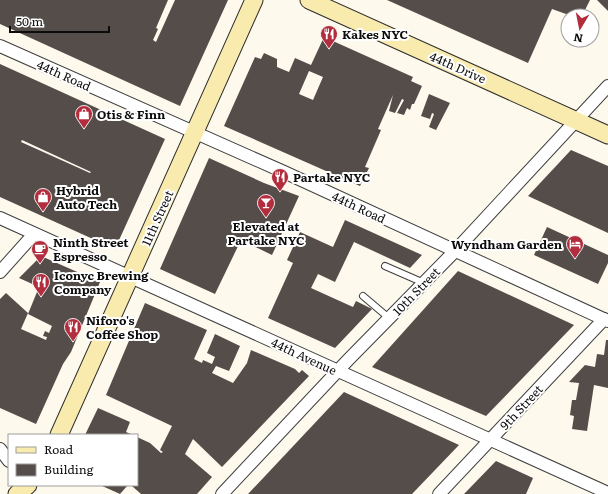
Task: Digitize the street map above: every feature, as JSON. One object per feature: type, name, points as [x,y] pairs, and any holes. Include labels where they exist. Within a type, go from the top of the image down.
[{"type":"main road","name":"11th Street","points":[[59,434],[254,0]]},
{"type":"main road","name":"44th Drive","points":[[309,0],[608,135]]},
{"type":"main road","points":[[17,494],[27,486]]},
{"type":"street","name":"44th Road","points":[[0,46],[606,320]]},
{"type":"street","name":"10th Street","points":[[222,494],[338,371],[455,251],[608,86]]},
{"type":"street","name":"44th Avenue","points":[[0,218],[608,493]]},
{"type":"street","points":[[0,272],[34,234]]},
{"type":"street","name":"9th Street","points":[[439,494],[606,320]]},
{"type":"street","points":[[0,449],[8,460]]},
{"type":"street","points":[[29,486],[35,494]]},
{"type":"lane","points":[[385,266],[424,283]]},
{"type":"lane","points":[[363,296],[389,318]]},
{"type":"building","points":[[0,0],[168,0],[156,28],[158,29],[153,40],[156,42],[175,0],[228,0],[180,106],[0,24]]},
{"type":"building","points":[[387,0],[590,0],[586,8],[560,8],[560,12],[552,9],[528,63]]},
{"type":"building","points":[[597,0],[608,0],[608,11]]},
{"type":"building","points":[[324,37],[413,77],[411,81],[422,86],[414,104],[412,104],[410,110],[407,108],[404,115],[397,113],[404,100],[402,99],[395,113],[389,111],[393,95],[378,129],[381,130],[365,167],[369,168],[360,186],[224,126],[255,57],[261,59],[264,53],[277,59],[277,67],[289,72],[295,58],[311,65]],"holes":[[[309,71],[323,77],[313,100],[299,94]]]},
{"type":"building","points":[[0,64],[165,139],[115,249],[0,197]],"holes":[[[22,140],[91,172],[90,173],[21,142]]]},
{"type":"building","points":[[429,94],[450,103],[436,130],[429,127],[434,114],[432,113],[430,119],[421,116]]},
{"type":"building","points":[[571,150],[608,166],[608,233],[528,196]]},
{"type":"building","points":[[209,158],[264,183],[299,196],[272,255],[241,240],[215,294],[160,269]]},
{"type":"building","points":[[345,220],[422,255],[410,268],[354,242],[335,282],[318,274],[311,288],[353,307],[356,301],[372,309],[335,348],[268,318],[293,263],[287,260],[300,232],[333,247]]},
{"type":"building","name":"Wyndham Garden","points":[[547,227],[608,255],[608,263],[598,284],[534,255]]},
{"type":"building","points":[[41,256],[100,282],[71,352],[63,364],[36,424],[0,408],[0,299],[6,293],[28,313],[21,329],[46,340],[47,337],[43,336],[45,331],[49,333],[52,326],[28,314],[39,287],[19,278]]},
{"type":"building","points":[[458,271],[574,325],[486,416],[372,367]]},
{"type":"building","points":[[145,303],[207,330],[194,359],[202,363],[203,360],[212,364],[215,357],[207,353],[215,334],[240,346],[229,371],[216,366],[212,373],[233,383],[247,363],[251,350],[295,369],[299,373],[302,370],[309,376],[222,467],[193,439],[185,454],[212,477],[197,494],[141,494],[132,486],[138,486],[138,437],[150,443],[161,453],[163,452],[160,450],[172,426],[106,395]]},
{"type":"building","points":[[606,340],[608,340],[608,388],[594,385],[587,431],[572,429],[574,416],[570,415],[572,400],[576,400],[579,383],[569,382],[585,365],[595,367],[597,354],[604,355]]},
{"type":"building","points":[[344,392],[459,445],[412,494],[248,494]]},
{"type":"building","points":[[98,408],[130,422],[126,432],[131,434],[85,434]]},
{"type":"building","points":[[496,461],[533,478],[526,494],[464,494]]},
{"type":"building","points":[[102,486],[127,486],[120,494]]},
{"type":"place","name":"Kakes NYC","points":[[329,49]]},
{"type":"place","name":"Otis & Finn","points":[[84,129]]},
{"type":"place","name":"Partake NYC","points":[[280,192]]},
{"type":"place","name":"Hybrid Auto Tech","points":[[43,212]]},
{"type":"place","name":"Elevated at Partake NYC","points":[[266,218]]},
{"type":"place","name":"Wyndham Garden","points":[[575,259]]},
{"type":"place","name":"Ninth Street Espresso","points":[[40,264]]},
{"type":"place","name":"Iconyc Brewing Company","points":[[41,297]]},
{"type":"place","name":"Niforo's Coffee Shop","points":[[73,342]]}]
